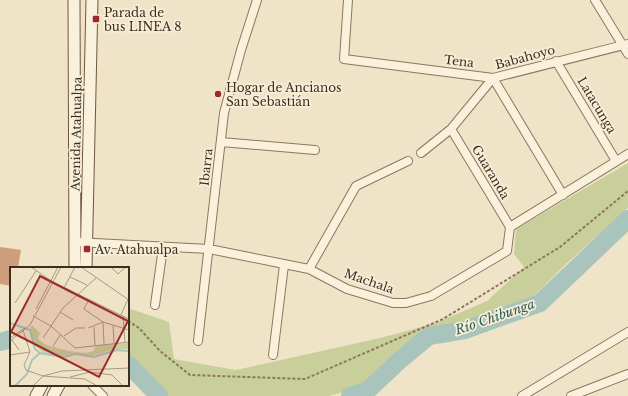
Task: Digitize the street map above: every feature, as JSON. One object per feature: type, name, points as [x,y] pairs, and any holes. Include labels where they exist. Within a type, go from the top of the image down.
[{"type":"main road","name":"Avenida Atahualpa","points":[[74,0],[74,196],[86,267]]},
{"type":"main road","name":"Avenida Atahualpa","points":[[75,267],[82,242],[87,183],[92,0]]},
{"type":"main road","points":[[36,396],[41,386]]},
{"type":"main road","points":[[53,396],[58,386]]},
{"type":"street","name":"Ibarra","points":[[198,341],[224,113],[241,50],[257,0]]},
{"type":"street","name":"Tena","points":[[348,0],[344,59],[493,78]]},
{"type":"street","points":[[595,0],[625,44],[628,54]]},
{"type":"street","name":"Babahoyo","points":[[420,153],[451,129],[493,78],[625,44]]},
{"type":"street","name":"Latacunga","points":[[556,61],[616,161]]},
{"type":"street","points":[[493,78],[563,196]]},
{"type":"street","name":"Guaranda","points":[[451,129],[510,227]]},
{"type":"street","points":[[221,142],[315,150]]},
{"type":"street","points":[[510,227],[563,196],[628,154]]},
{"type":"street","points":[[309,269],[356,186],[408,161]]},
{"type":"street","name":"Machala","points":[[82,242],[209,249],[309,269],[347,289],[393,303],[406,303],[431,296],[507,251],[510,227]]},
{"type":"street","points":[[156,305],[163,247]]},
{"type":"street","points":[[273,355],[284,265]]},
{"type":"street","points":[[522,396],[628,332]]},
{"type":"street","points":[[571,396],[628,374]]},
{"type":"street","points":[[93,386],[103,396]]},
{"type":"path","points":[[129,322],[139,328],[160,351],[190,375],[305,379],[443,319],[560,247],[628,191]]},
{"type":"green space","points":[[628,163],[628,208],[566,264],[527,303],[409,345],[385,362],[358,388],[329,396],[165,396],[129,359],[129,308],[169,322],[174,359],[236,370],[380,338],[436,323],[487,301],[524,267],[514,254],[516,229]]},
{"type":"building","points":[[0,247],[21,250],[18,267],[10,267],[10,286],[0,284]]},
{"type":"waterway","name":"Río Chibunga","points":[[350,396],[367,391],[400,360],[429,336],[465,330],[540,303],[628,219]]},
{"type":"waterway","name":"Río Chibunga","points":[[0,342],[10,339]]},
{"type":"waterway","name":"Río Chibunga","points":[[129,365],[159,396]]},
{"type":"place","name":"Parada de bus LINEA 8","points":[[96,19]]},
{"type":"place","name":"Hogar de Ancianos San Sebastián","points":[[218,94]]},
{"type":"place","name":"Av. Atahualpa","points":[[87,249]]}]
